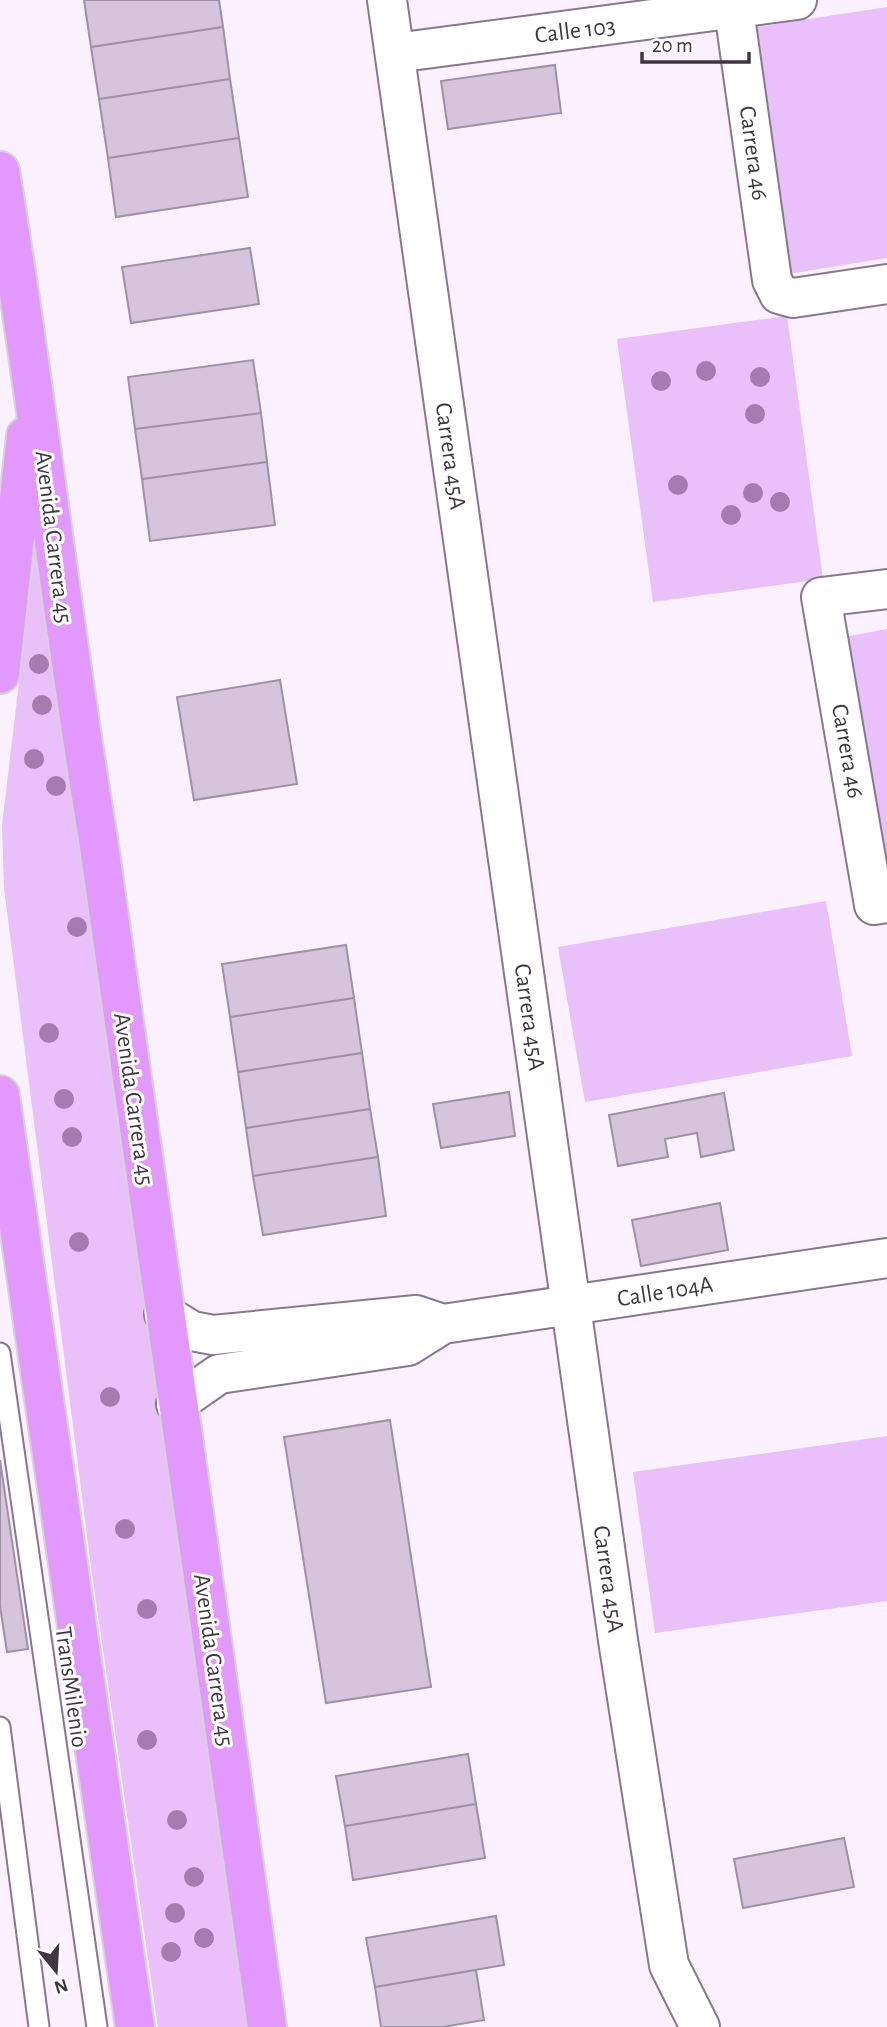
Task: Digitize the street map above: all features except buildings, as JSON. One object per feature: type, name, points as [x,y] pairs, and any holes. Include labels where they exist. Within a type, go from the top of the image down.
[{"type":"highway","name":"Avenida Carrera 45","points":[[0,171],[33,371],[72,680],[98,839],[176,1404],[267,2027]]},
{"type":"highway","points":[[0,674],[33,371]]},
{"type":"highway","points":[[0,1095],[135,2027]]},
{"type":"street","name":"Carrera 45A","points":[[387,0],[618,1640],[669,1965],[700,2027]]},
{"type":"street","name":"Calle 103","points":[[395,53],[797,0]]},
{"type":"street","name":"Carrera 46","points":[[734,9],[772,280],[779,294],[793,298],[887,284]]},
{"type":"street","name":"Carrera 46","points":[[881,904],[821,597],[887,589]]},
{"type":"street","name":"Calle 104A","points":[[176,1404],[219,1374],[408,1346],[443,1324],[887,1258]]},
{"type":"street","name":"Calle 104A","points":[[164,1314],[192,1331],[213,1335],[416,1315],[443,1324]]},
{"type":"lane","name":"TransMilenio","points":[[0,1353],[97,2027]]},
{"type":"lane","points":[[0,1727],[39,2027]]},
{"type":"shaded area","points":[[887,7],[887,258],[788,274],[750,28]]},
{"type":"shaded area","points":[[787,316],[823,579],[653,602],[617,339]]},
{"type":"shaded area","points":[[36,540],[251,2027],[158,2027],[92,1574],[4,888],[2,825]]},
{"type":"shaded area","points":[[887,629],[887,879],[834,639]]},
{"type":"shaded area","points":[[826,901],[852,1056],[585,1102],[558,947]]},
{"type":"shaded area","points":[[887,1436],[887,1601],[655,1633],[633,1472]]}]
